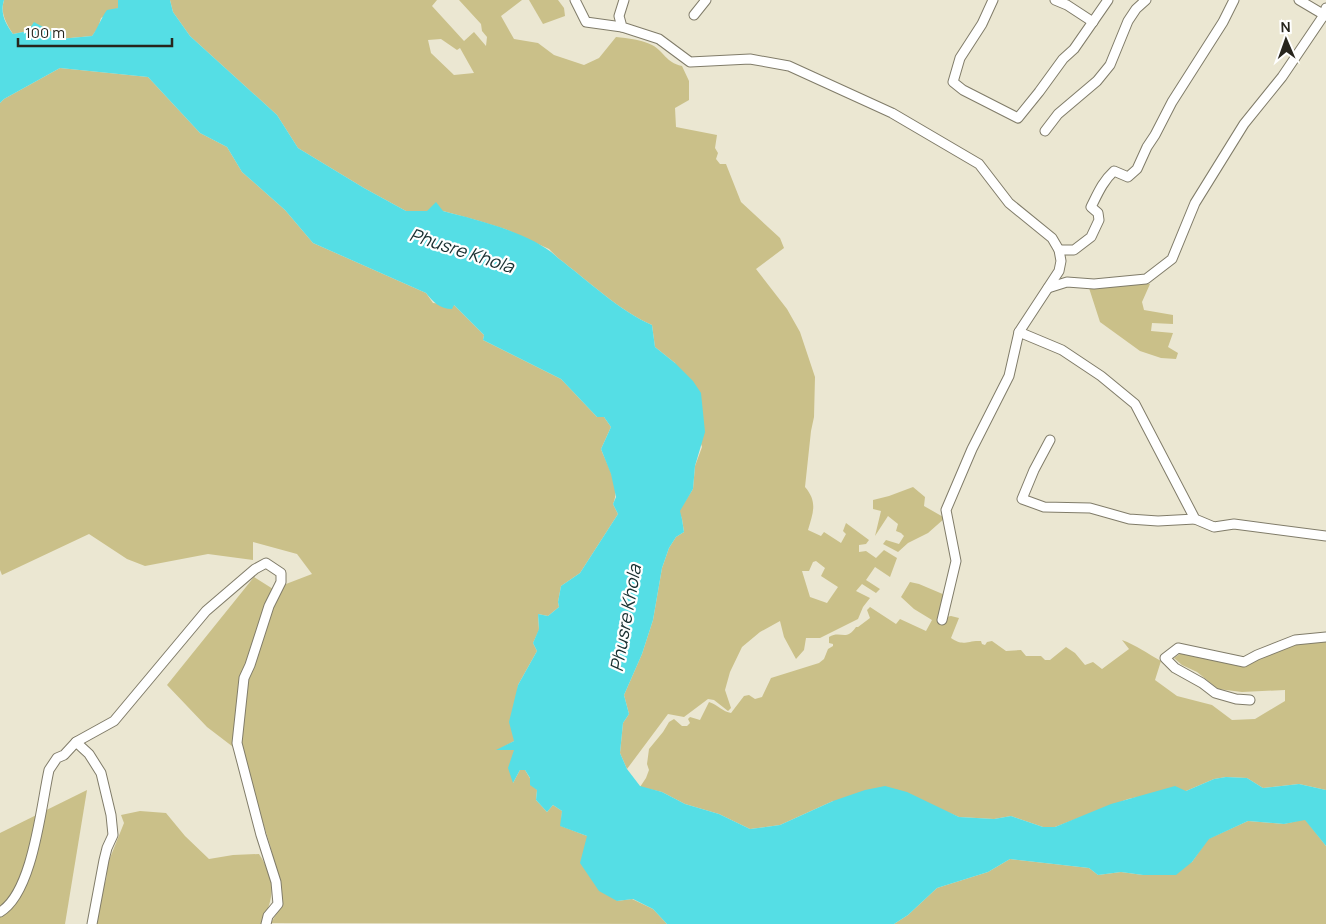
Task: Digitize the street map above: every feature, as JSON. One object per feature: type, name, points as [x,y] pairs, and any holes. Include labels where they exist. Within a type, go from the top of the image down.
[{"type":"street","points":[[575,0],[586,22],[622,27],[659,40],[690,62],[750,59],[789,66],[892,113],[979,164],[1009,204],[1038,225],[1052,238],[1059,250],[1061,261],[1059,271],[1019,332],[1009,376],[972,449],[946,510],[956,561],[942,620]]},
{"type":"street","points":[[622,27],[619,16],[624,0]]},
{"type":"street","points":[[694,15],[706,0]]},
{"type":"street","points":[[993,0],[982,24],[960,58],[953,82],[963,90],[1018,118],[1063,60],[1074,49],[1108,0]]},
{"type":"street","points":[[1055,0],[1067,5],[1093,22]]},
{"type":"street","points":[[1045,131],[1058,114],[1097,81],[1110,65],[1128,21],[1146,0]]},
{"type":"street","points":[[1059,250],[1074,250],[1091,237],[1100,220],[1098,213],[1091,207],[1101,186],[1114,171],[1128,177],[1137,169],[1147,146],[1155,135],[1172,102],[1234,0]]},
{"type":"street","points":[[1048,288],[1068,282],[1102,284],[1146,279],[1172,259],[1195,203],[1244,124],[1282,77],[1325,13],[1299,0]]},
{"type":"street","points":[[1019,332],[1062,350],[1101,376],[1135,404],[1195,518]]},
{"type":"street","points":[[1050,440],[1034,470],[1022,499],[1044,507],[1090,508],[1129,519],[1158,522],[1195,518],[1214,526],[1234,524],[1326,536]]},
{"type":"street","points":[[0,912],[6,908],[19,889],[28,869],[49,770],[57,758],[64,755],[76,742],[114,721],[206,611],[255,568],[266,562],[281,573],[281,582],[269,606],[244,678],[237,743],[261,835],[276,882],[278,904],[268,916],[266,924]]},
{"type":"street","points":[[1250,700],[1215,694],[1202,683],[1175,668],[1165,658],[1178,648],[1244,662],[1296,640],[1326,637]]},
{"type":"street","points":[[76,742],[89,754],[101,773],[111,815],[113,835],[104,860],[92,924]]},
{"type":"shaded area","points":[[4,0],[118,0],[118,8],[101,18],[98,28],[92,36],[59,39],[52,32],[28,31],[13,34],[3,14]]},
{"type":"shaded area","points":[[170,0],[437,0],[432,6],[464,41],[474,32],[486,46],[487,37],[482,31],[481,24],[459,0],[522,0],[501,16],[514,39],[538,43],[554,55],[584,65],[599,58],[616,37],[630,39],[652,45],[672,62],[682,66],[689,81],[689,100],[675,108],[676,127],[717,135],[715,148],[718,153],[716,159],[720,164],[726,164],[741,202],[780,238],[784,248],[756,269],[787,309],[800,332],[815,377],[814,417],[805,487],[813,503],[813,513],[808,530],[821,536],[824,532],[841,543],[846,534],[843,531],[846,523],[869,540],[866,544],[859,545],[859,552],[866,551],[876,558],[884,550],[897,558],[890,577],[875,567],[866,580],[880,589],[876,593],[862,584],[856,591],[870,598],[863,607],[858,619],[820,638],[806,638],[804,650],[796,659],[784,637],[780,621],[760,632],[742,647],[730,672],[725,690],[731,708],[728,711],[714,700],[708,699],[684,717],[668,714],[627,769],[620,753],[623,723],[629,714],[624,695],[642,654],[653,620],[662,568],[669,548],[676,537],[684,532],[679,511],[693,489],[695,466],[702,447],[675,363],[655,347],[652,325],[616,304],[549,249],[505,229],[443,211],[406,211],[298,148],[277,115],[190,36],[173,12]],"holes":[[[441,39],[457,50],[460,48],[474,73],[454,75],[431,53],[428,40]],[[816,561],[825,568],[821,576],[838,587],[827,603],[810,597],[802,571],[809,571],[813,562]]]},
{"type":"shaded area","points":[[529,0],[558,0],[564,8],[565,16],[543,24]]},
{"type":"shaded area","points":[[60,68],[148,77],[200,133],[227,147],[242,172],[285,210],[313,243],[426,293],[433,303],[454,305],[484,335],[483,340],[561,379],[597,417],[604,417],[611,427],[601,449],[614,483],[615,497],[613,504],[618,514],[580,573],[561,586],[559,607],[548,616],[538,614],[539,630],[533,643],[537,651],[518,685],[514,741],[498,750],[514,750],[513,783],[520,770],[525,770],[537,790],[536,800],[547,812],[553,805],[562,811],[561,826],[587,836],[617,901],[632,899],[653,909],[667,924],[271,923],[281,906],[280,884],[270,845],[241,753],[207,727],[167,685],[254,577],[273,589],[312,574],[297,554],[253,542],[253,560],[208,554],[145,566],[127,559],[89,534],[2,575],[0,570],[0,103]]},
{"type":"shaded area","points":[[1150,284],[1142,302],[1144,310],[1173,315],[1173,324],[1152,323],[1151,331],[1173,333],[1168,347],[1178,353],[1176,359],[1161,358],[1140,351],[1100,322],[1089,288],[1101,285]]},
{"type":"shaded area","points":[[913,487],[925,497],[924,506],[945,518],[928,533],[908,543],[898,552],[883,544],[886,540],[899,544],[904,536],[896,531],[898,524],[888,516],[875,536],[881,511],[873,509],[873,500]]},
{"type":"shaded area","points":[[910,582],[945,595],[946,617],[959,618],[951,638],[955,641],[963,643],[981,641],[985,645],[987,642],[992,641],[1006,651],[1021,650],[1026,656],[1041,656],[1045,660],[1050,660],[1066,647],[1075,653],[1085,665],[1093,662],[1102,669],[1129,649],[1122,640],[1161,661],[1155,680],[1177,696],[1212,705],[1232,720],[1255,719],[1285,701],[1285,690],[1242,692],[1218,689],[1197,672],[1182,665],[1174,658],[1184,651],[1244,663],[1302,641],[1326,639],[1326,790],[1299,784],[1263,788],[1247,778],[1226,777],[1214,779],[1186,791],[1128,799],[1055,827],[1043,827],[1011,816],[994,819],[959,817],[940,809],[833,801],[780,825],[750,829],[719,814],[685,804],[662,792],[640,787],[649,770],[647,764],[649,749],[669,722],[674,719],[682,726],[687,726],[690,723],[688,719],[690,717],[700,720],[709,702],[731,713],[744,696],[749,695],[755,699],[762,697],[771,678],[819,663],[824,659],[828,649],[833,646],[833,644],[829,643],[829,637],[849,634],[870,618],[867,610],[870,607],[896,624],[900,619],[926,631],[932,620],[914,609],[901,597]]},
{"type":"shaded area","points":[[87,790],[65,924],[0,924],[0,833]]},
{"type":"shaded area","points":[[140,811],[166,813],[185,836],[209,859],[233,855],[259,854],[265,863],[272,889],[269,905],[261,924],[95,924],[99,898],[106,880],[108,863],[124,823],[121,815]]},
{"type":"shaded area","points":[[1305,819],[1326,846],[1326,924],[894,924],[908,915],[937,888],[988,872],[1010,859],[1089,868],[1098,875],[1121,872],[1143,875],[1192,862],[1208,839],[1248,821],[1284,824]]},
{"type":"water","name":"Phusre Khola","points":[[0,0],[4,0],[4,18],[13,34],[28,31],[34,22],[52,32],[59,39],[92,36],[107,10],[118,8],[118,0],[170,0],[173,12],[190,36],[277,115],[298,148],[406,211],[427,211],[436,202],[443,211],[504,228],[534,241],[547,249],[616,304],[652,325],[655,347],[693,381],[701,393],[705,432],[695,466],[693,489],[680,511],[684,532],[676,537],[669,548],[662,568],[653,620],[642,654],[624,695],[629,714],[623,723],[620,753],[627,769],[640,786],[662,792],[685,804],[719,814],[750,829],[780,825],[833,801],[865,790],[885,786],[907,792],[959,817],[994,819],[1011,816],[1043,827],[1055,827],[1111,804],[1175,786],[1186,791],[1214,779],[1226,777],[1247,778],[1263,788],[1299,784],[1326,790],[1326,846],[1305,820],[1284,824],[1248,821],[1209,839],[1192,862],[1176,875],[1143,875],[1121,872],[1098,875],[1089,868],[1010,859],[988,872],[937,888],[908,915],[894,924],[667,924],[653,909],[633,899],[617,901],[599,891],[580,863],[587,836],[560,826],[562,811],[553,805],[547,812],[536,800],[537,790],[530,785],[530,778],[525,770],[520,770],[513,783],[508,768],[514,750],[496,750],[514,741],[509,722],[518,685],[537,651],[533,643],[539,629],[538,614],[548,616],[559,607],[561,586],[580,573],[618,514],[613,504],[616,497],[611,474],[601,449],[611,427],[604,417],[597,417],[561,379],[483,340],[484,335],[454,305],[452,309],[440,306],[426,293],[313,243],[285,210],[242,172],[227,147],[200,133],[148,77],[60,68],[0,103]]}]
